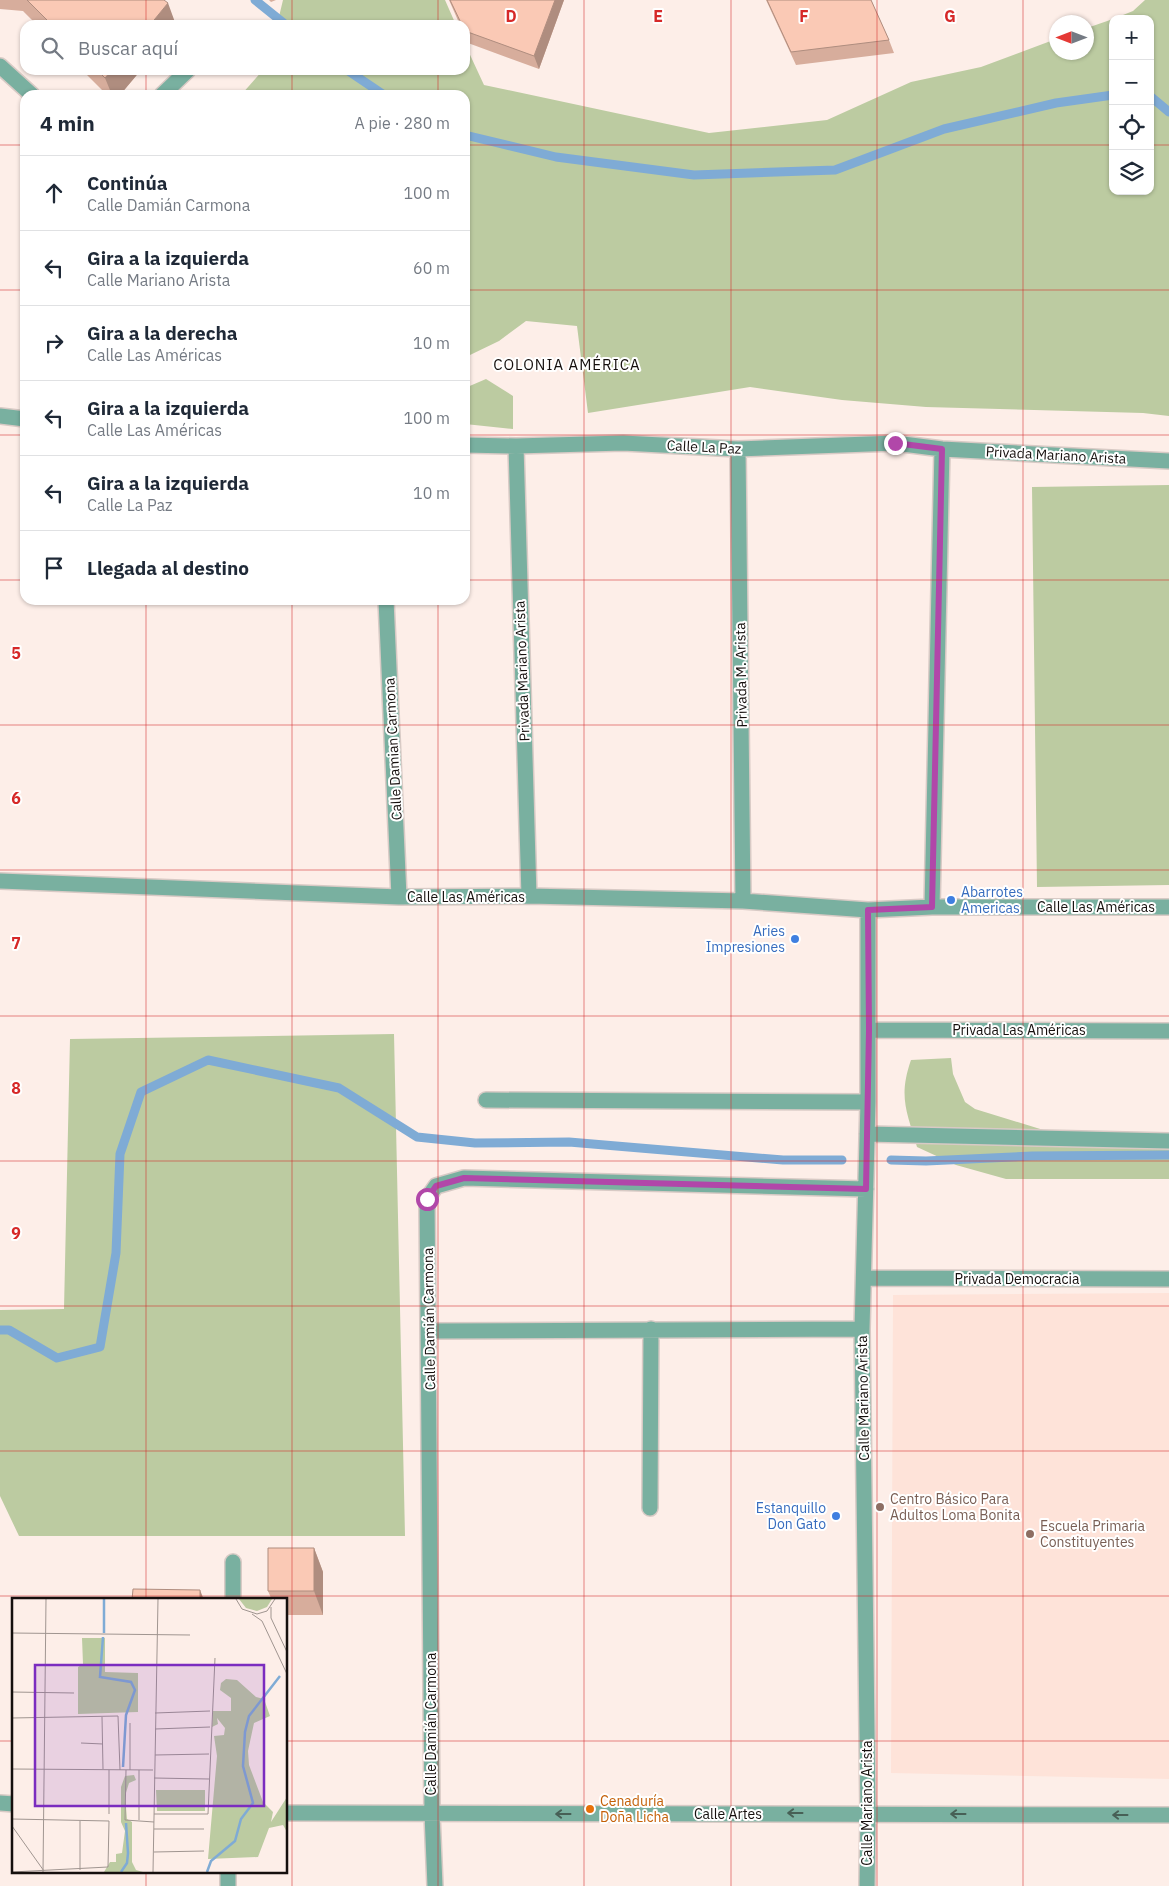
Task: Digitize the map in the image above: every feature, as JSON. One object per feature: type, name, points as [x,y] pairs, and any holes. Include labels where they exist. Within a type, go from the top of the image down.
[{"type":"street","points":[[0,67],[26,90]]},
{"type":"street","points":[[167,90],[183,75]]},
{"type":"street","points":[[0,416],[20,418]]},
{"type":"street","name":"Calle La Paz","points":[[470,445],[516,446],[623,443],[738,449],[895,443],[942,449]]},
{"type":"street","name":"Privada Mariano Arista","points":[[516,446],[529,896]]},
{"type":"street","name":"Privada M. Arista","points":[[738,449],[743,901]]},
{"type":"street","points":[[932,907],[942,449]]},
{"type":"street","name":"Privada Mariano Arista","points":[[942,449],[1169,461]]},
{"type":"street","name":"Calle Damian Carmona","points":[[386,605],[399,897]]},
{"type":"street","name":"Calle Las Américas","points":[[0,881],[399,897],[529,896],[743,901],[868,910],[932,907],[1169,907]]},
{"type":"street","name":"Calle Mariano Arista","points":[[866,1886],[868,1813],[862,1329],[865,1278],[868,1102],[868,910]]},
{"type":"street","name":"Privada Las Américas","points":[[869,1030],[1169,1031]]},
{"type":"street","points":[[486,1100],[868,1102]]},
{"type":"street","points":[[867,1134],[1169,1142]]},
{"type":"street","name":"Calle Damián Carmona","points":[[435,1886],[432,1814],[427,1199],[436,1186],[464,1178],[866,1189]]},
{"type":"street","name":"Privada Democracia","points":[[865,1278],[1169,1280]]},
{"type":"street","points":[[650,1329],[650,1508]]},
{"type":"street","points":[[429,1331],[862,1329]]},
{"type":"street","points":[[233,1562],[233,1598]]},
{"type":"street","name":"Calle Artes","points":[[288,1812],[1169,1815]]},
{"type":"shaded area","name":"Escuela Primaria Constituyentes","points":[[1169,1293],[1169,1779],[891,1773],[893,1295]]},
{"type":"green space","points":[[283,0],[445,0],[454,20],[278,20]]},
{"type":"green space","points":[[1145,0],[1169,0],[1169,416],[1143,413],[926,407],[842,400],[750,387],[588,413],[577,326],[526,321],[499,341],[470,355],[470,90],[245,90],[259,75],[470,75],[470,55],[484,85],[709,133],[827,120],[911,82],[981,67],[1049,42],[1049,60],[1094,60],[1094,26],[1109,20],[1109,195],[1154,195],[1154,15],[1123,15],[1133,11]]},
{"type":"green space","points":[[486,379],[513,396],[513,429],[470,425],[470,386]]},
{"type":"green space","points":[[1169,485],[1169,885],[1037,887],[1032,487]]},
{"type":"green space","points":[[394,1034],[405,1536],[19,1536],[0,1496],[0,1310],[64,1309],[70,1039]]},
{"type":"green space","points":[[951,1058],[953,1074],[965,1102],[975,1109],[1079,1141],[1169,1142],[1169,1179],[1006,1179],[956,1165],[917,1147],[905,1104],[905,1084],[911,1060]]},
{"type":"building","points":[[27,0],[164,0],[168,3],[154,20],[47,20]]},
{"type":"building","points":[[450,0],[555,0],[534,56],[470,33],[470,20],[460,20]]},
{"type":"building","points":[[767,0],[871,0],[889,40],[791,52]]},
{"type":"building","points":[[268,1548],[314,1548],[314,1591],[268,1591]]},
{"type":"building","points":[[133,1589],[200,1590],[200,1598],[132,1598]]},
{"type":"waterway","points":[[255,0],[280,20]]},
{"type":"waterway","points":[[354,75],[377,90]]},
{"type":"waterway","points":[[470,136],[556,157],[694,175],[835,170],[944,129],[1056,103],[1109,96]]},
{"type":"waterway","points":[[1154,99],[1169,112]]},
{"type":"waterway","points":[[0,1330],[9,1330],[57,1358],[100,1347],[116,1253],[120,1154],[141,1092],[208,1060],[339,1088],[417,1137],[475,1143],[569,1142],[783,1160],[842,1160]]},
{"type":"waterway","points":[[891,1160],[926,1161],[1032,1156],[1169,1155]]},
{"type":"place","name":"Abarrotes Americas","points":[[951,900]]},
{"type":"place","name":"Aries Impresiones","points":[[795,939]]},
{"type":"place","name":"Centro Básico Para Adultos Loma Bonita","points":[[880,1507]]},
{"type":"place","name":"Estanquillo Don Gato","points":[[836,1516]]},
{"type":"place","name":"Escuela Primaria Constituyentes","points":[[1030,1534]]},
{"type":"place","name":"Cenaduría Doña Licha","points":[[590,1809]]},
{"type":"district","name":"COLONIA AMÉRICA","points":[[567,365]]},
{"type":"route","points":[[427,1199],[436,1186],[464,1178],[866,1189],[869,1030],[868,910],[932,907],[942,449],[895,443]]}]
